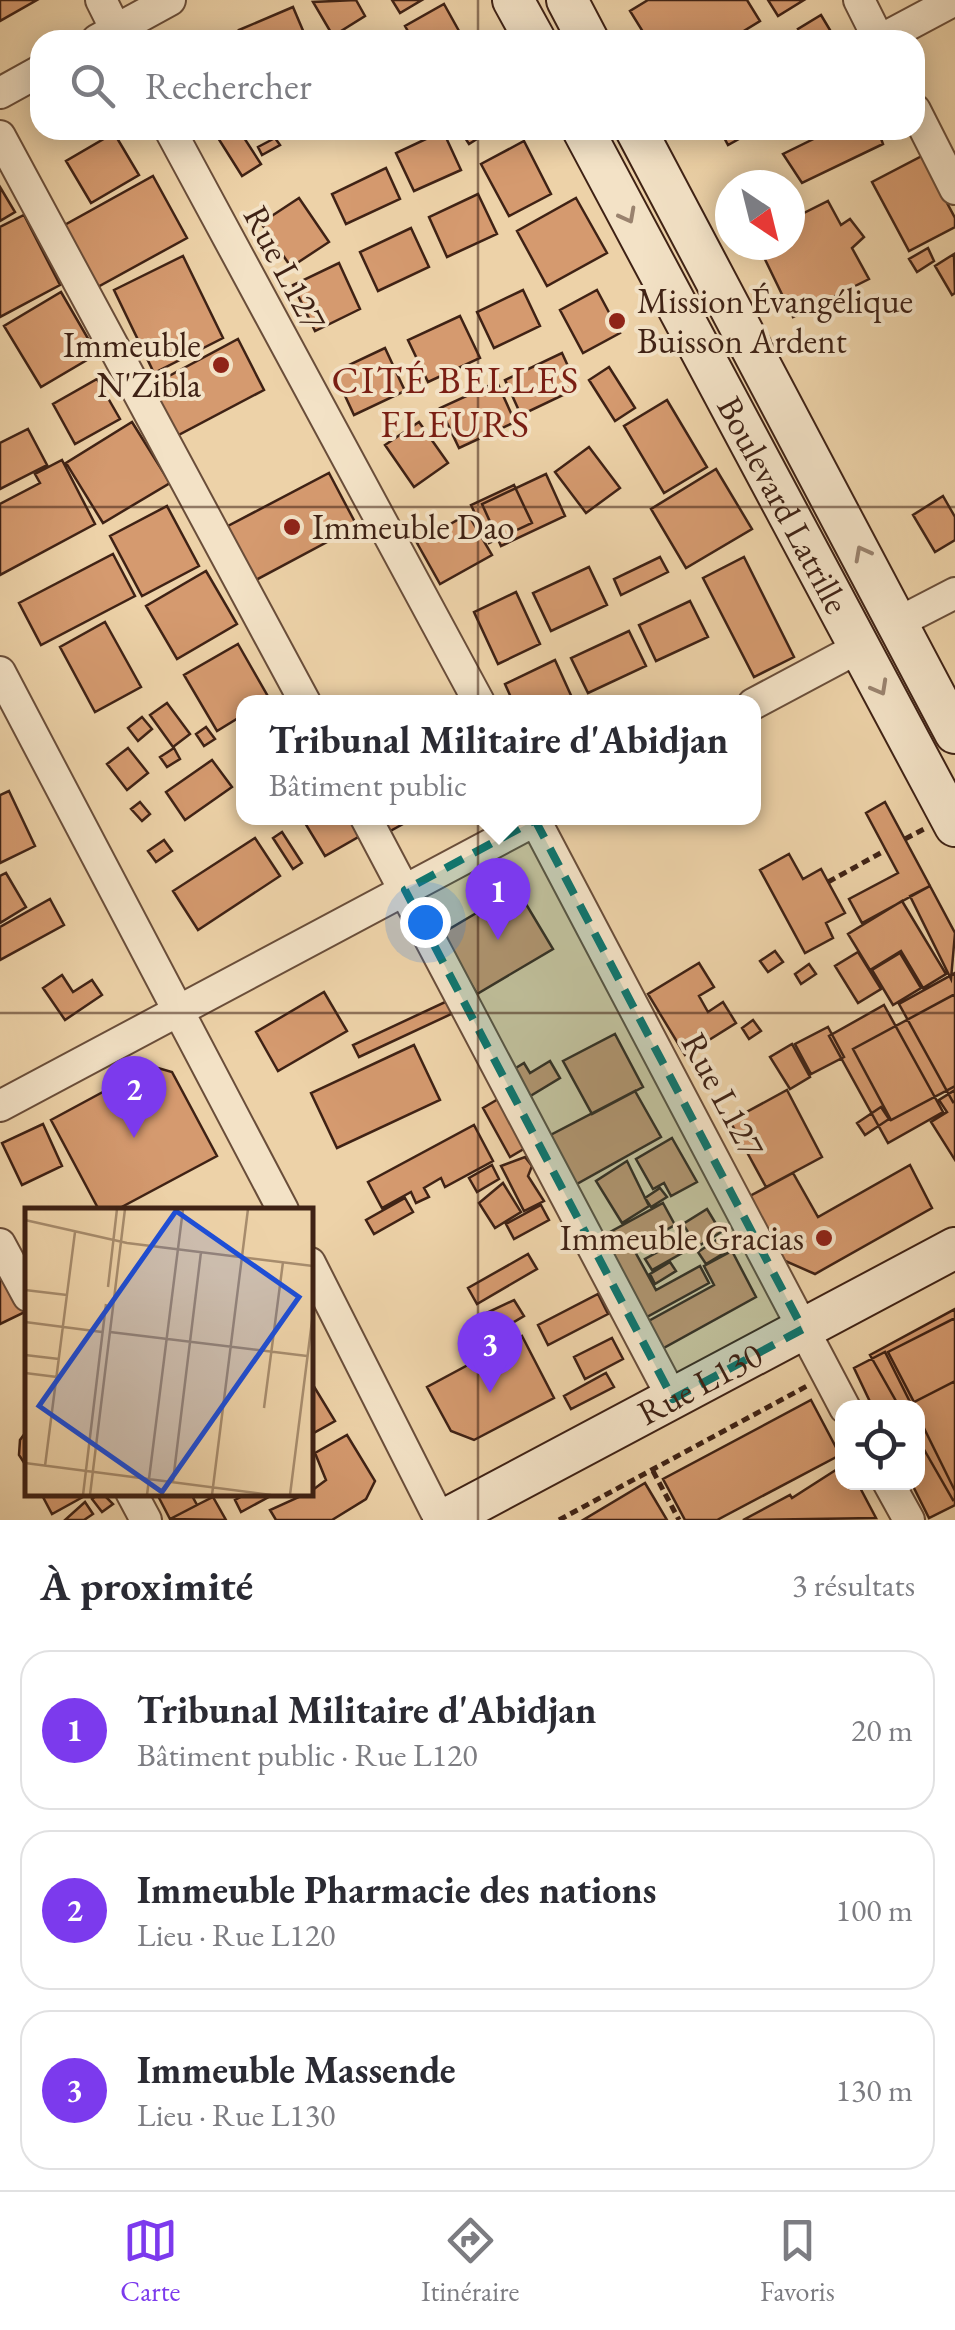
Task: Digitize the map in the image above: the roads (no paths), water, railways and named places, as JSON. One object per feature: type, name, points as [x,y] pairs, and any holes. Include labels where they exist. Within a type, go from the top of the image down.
[{"type":"main road","points":[[513,0],[529,30]]},
{"type":"main road","points":[[567,0],[583,30]]},
{"type":"main road","name":"Boulevard Latrille","points":[[587,140],[955,826]]},
{"type":"main road","name":"Boulevard Latrille","points":[[641,140],[900,622],[955,733]]},
{"type":"main road","name":"Rue L130","points":[[442,1520],[955,1248]]},
{"type":"street","points":[[100,0],[109,30]]},
{"type":"street","points":[[122,30],[170,0]]},
{"type":"street","points":[[858,0],[874,30]]},
{"type":"street","points":[[898,30],[955,0]]},
{"type":"street","points":[[0,93],[30,76]]},
{"type":"street","points":[[925,130],[955,188]]},
{"type":"street","points":[[0,136],[300,695]]},
{"type":"street","name":"Rue L127","points":[[175,140],[475,695]]},
{"type":"street","points":[[900,622],[955,593]]},
{"type":"street","points":[[761,700],[858,648]]},
{"type":"street","points":[[0,672],[182,1011],[282,1208]]},
{"type":"street","points":[[370,825],[673,1399]]},
{"type":"street","points":[[0,1106],[523,825]]},
{"type":"street","name":"Rue L127","points":[[540,825],[841,1400]]},
{"type":"street","points":[[0,1244],[25,1290]]},
{"type":"street","points":[[312,1267],[442,1520]]},
{"type":"street","points":[[892,1490],[909,1520]]},
{"type":"street","points":[[134,1495],[146,1520]]},
{"type":"place","name":"Mission Évangélique Buisson Ardent","points":[[617,321]]},
{"type":"place","name":"Immeuble N'Zibla","points":[[221,365]]},
{"type":"place","name":"Immeuble Dao","points":[[292,527]]},
{"type":"place","name":"Tribunal Militaire d'Abidjan","points":[[498,940]]},
{"type":"place","name":"Immeuble Pharmacie des nations","points":[[134,1138]]},
{"type":"place","name":"Immeuble Gracias","points":[[824,1238]]},
{"type":"place","name":"Immeuble Massende","points":[[490,1393]]},
{"type":"district","name":"CITÉ BELLES FLEURS","points":[[456,402]]}]
